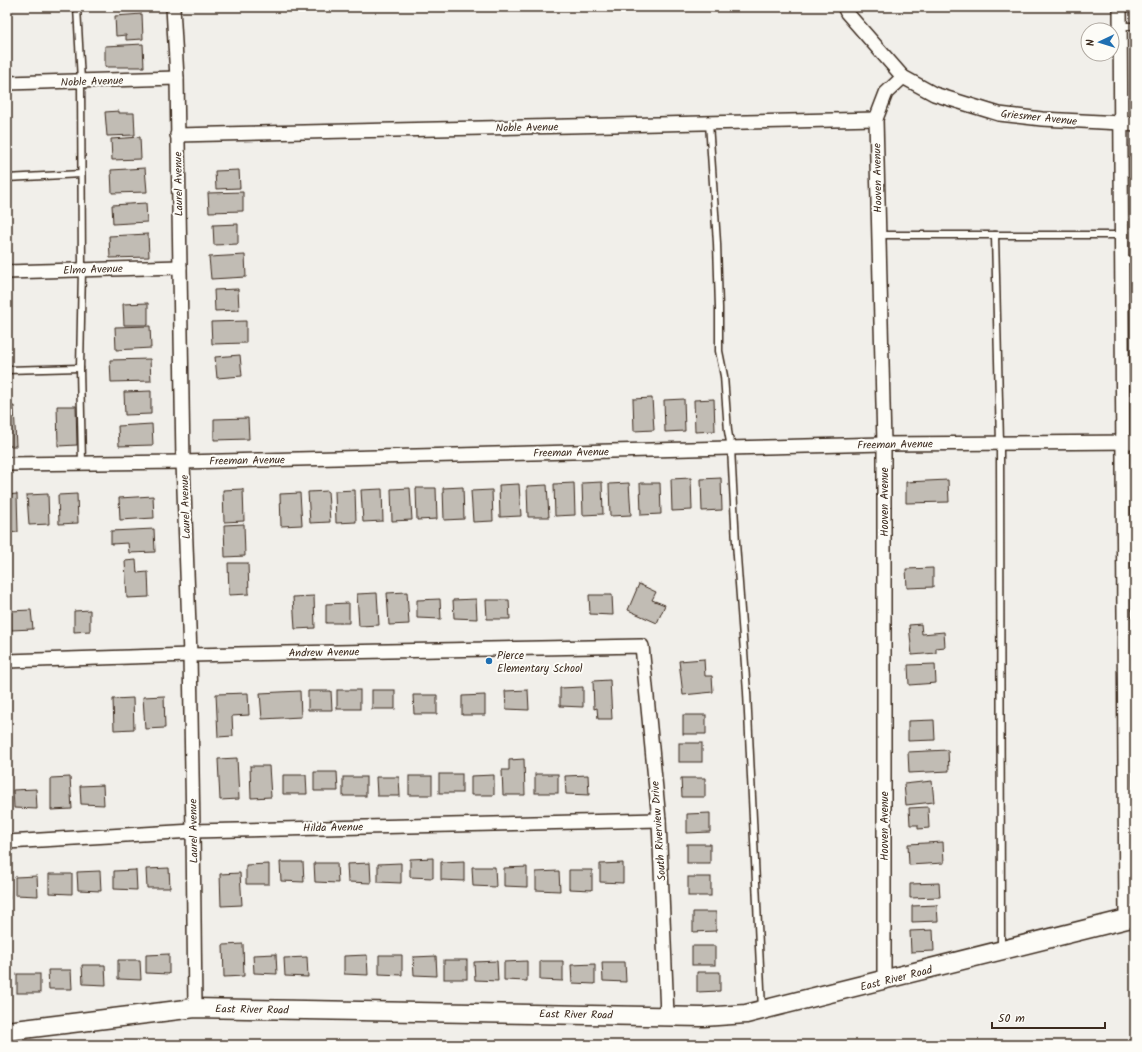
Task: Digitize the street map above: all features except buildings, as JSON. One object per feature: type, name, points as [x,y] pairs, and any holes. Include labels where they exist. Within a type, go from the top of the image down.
[{"type":"street","name":"Laurel Avenue","points":[[173,7],[177,78],[183,462],[190,655],[194,1008]]},
{"type":"street","points":[[844,7],[847,13],[902,77]]},
{"type":"street","points":[[1120,7],[1120,22]]},
{"type":"street","points":[[1120,26],[1122,260],[1129,442],[1131,918]]},
{"type":"street","name":"Hooven Avenue","points":[[884,980],[884,444],[876,118],[886,93],[902,77]]},
{"type":"street","name":"Griesmer Avenue","points":[[902,77],[934,94],[999,114],[1042,119],[1135,125]]},
{"type":"street","name":"Noble Avenue","points":[[7,84],[177,78]]},
{"type":"street","name":"Noble Avenue","points":[[177,135],[876,118]]},
{"type":"street","name":"Elmo Avenue","points":[[7,272],[180,266]]},
{"type":"street","name":"Freeman Avenue","points":[[7,464],[183,462],[884,444],[1129,442]]},
{"type":"street","name":"Andrew Avenue","points":[[7,661],[190,655],[642,646]]},
{"type":"street","name":"South Riverview Drive","points":[[642,646],[659,820],[667,1015]]},
{"type":"street","name":"Hilda Avenue","points":[[7,842],[193,831],[659,820]]},
{"type":"street","name":"East River Road","points":[[7,1031],[194,1008],[667,1015],[703,1017],[746,1014],[1131,918]]},
{"type":"lane","points":[[77,7],[81,81],[82,269],[80,368],[82,463]]},
{"type":"lane","points":[[1120,26],[1135,26]]},
{"type":"lane","points":[[709,122],[716,235],[719,351],[724,376],[728,431],[731,448],[736,551],[747,692],[762,1010]]},
{"type":"lane","points":[[7,178],[81,174]]},
{"type":"lane","points":[[879,235],[1122,235]]},
{"type":"lane","points":[[995,235],[1000,443],[1002,951]]},
{"type":"lane","points":[[1122,260],[1135,260]]},
{"type":"lane","points":[[7,370],[80,368]]},
{"type":"place","name":"Pierce Elementary School","points":[[489,661]]}]
